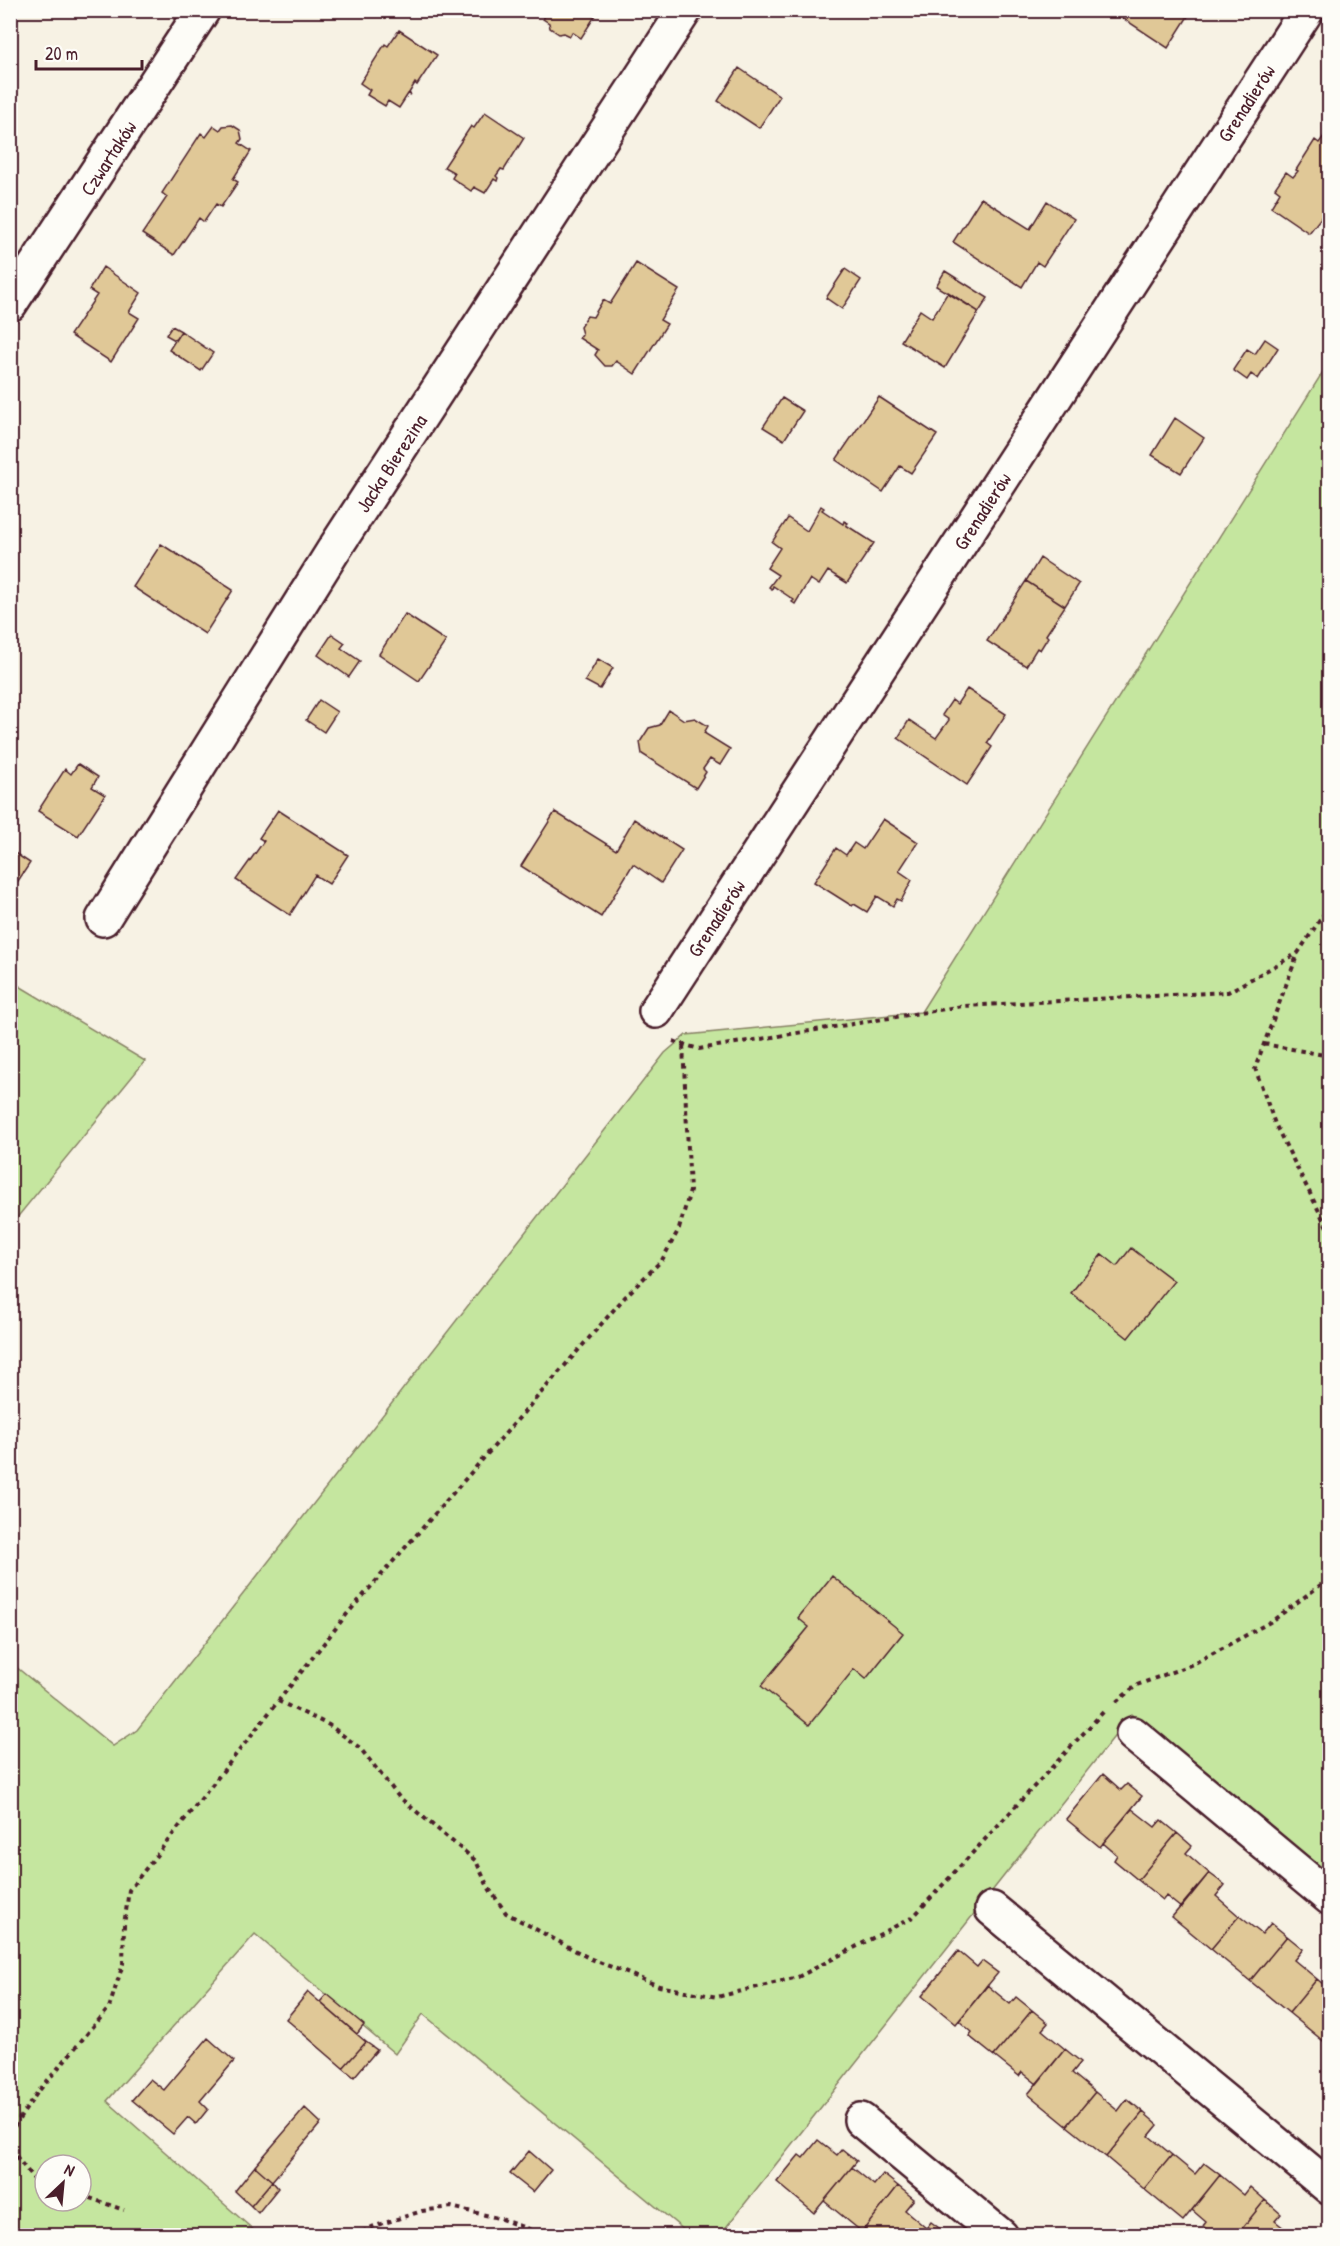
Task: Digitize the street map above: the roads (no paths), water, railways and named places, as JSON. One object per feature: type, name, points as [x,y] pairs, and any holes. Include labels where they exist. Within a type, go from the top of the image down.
[{"type":"street","name":"Czwartaków","points":[[10,304],[203,10]]},
{"type":"street","name":"Jacka Bierezina","points":[[104,919],[333,551],[685,10]]},
{"type":"street","name":"Grenadierów","points":[[656,1011],[1307,10]]},
{"type":"street","points":[[1133,1734],[1329,1898]]},
{"type":"street","points":[[992,1909],[1329,2188]]},
{"type":"street","points":[[861,2120],[1001,2235]]}]
